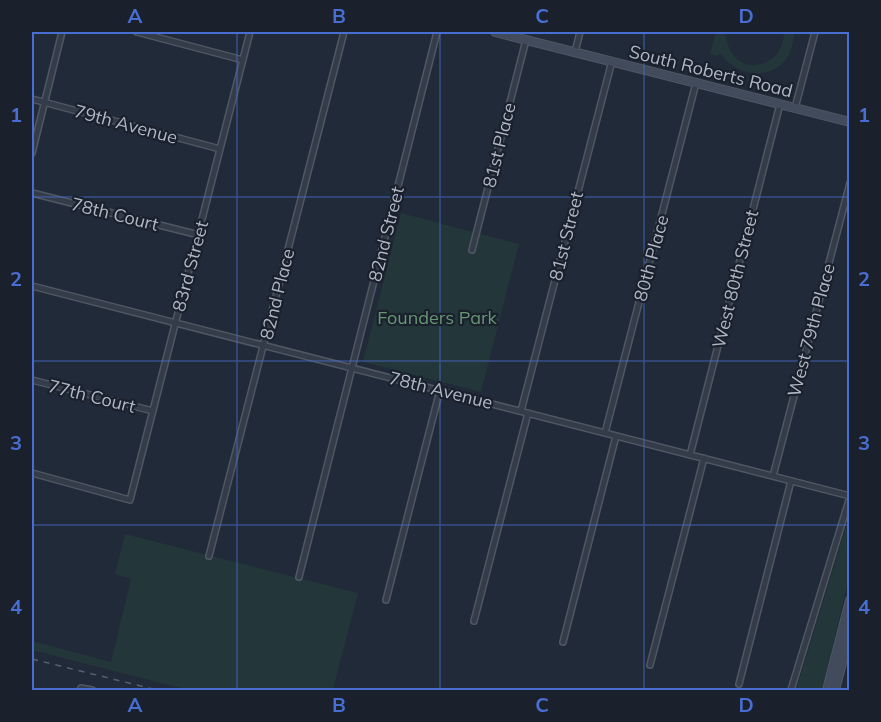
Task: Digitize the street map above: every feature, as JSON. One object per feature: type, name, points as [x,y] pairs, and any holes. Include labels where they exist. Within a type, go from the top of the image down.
[{"type":"street","points":[[32,153],[63,32]]},
{"type":"street","points":[[137,32],[243,60]]},
{"type":"street","name":"83rd Street","points":[[32,473],[130,500],[250,32]]},
{"type":"street","name":"82nd Place","points":[[209,555],[344,32]]},
{"type":"street","name":"82nd Street","points":[[299,577],[437,32]]},
{"type":"street","name":"South Roberts Road","points":[[495,32],[849,122]]},
{"type":"street","points":[[575,52],[580,32]]},
{"type":"street","points":[[795,108],[815,32]]},
{"type":"street","name":"81st Place","points":[[472,250],[526,40]]},
{"type":"street","name":"81st Street","points":[[521,411],[612,61]]},
{"type":"street","name":"80th Place","points":[[605,433],[696,83]]},
{"type":"street","name":"79th Avenue","points":[[32,99],[220,149]]},
{"type":"street","name":"West 80th Street","points":[[690,455],[780,104]]},
{"type":"street","name":"West 79th Place","points":[[773,476],[849,183]]},
{"type":"street","name":"78th Court","points":[[32,193],[199,235]]},
{"type":"street","name":"78th Avenue","points":[[32,286],[849,496]]},
{"type":"street","name":"77th Court","points":[[32,380],[153,411]]},
{"type":"street","points":[[386,600],[440,390]]},
{"type":"street","points":[[474,621],[528,413]]},
{"type":"street","points":[[563,642],[616,435]]},
{"type":"street","points":[[650,665],[704,458]]},
{"type":"street","points":[[740,684],[791,481]]},
{"type":"street","points":[[791,690],[849,496]]},
{"type":"street","points":[[827,690],[849,600]]},
{"type":"street","points":[[835,690],[849,632]]},
{"type":"street","points":[[80,689],[92,690]]},
{"type":"green space","points":[[716,32],[725,32],[731,52],[740,62],[753,65],[774,57],[780,49],[785,32],[795,32],[789,55],[780,66],[771,71],[753,73],[734,67],[720,53],[719,56],[710,54]]},
{"type":"green space","name":"Founders Park","points":[[401,213],[519,244],[481,392],[363,362]]},
{"type":"green space","points":[[849,517],[849,578],[822,690],[796,690]]},
{"type":"green space","points":[[125,534],[358,593],[333,690],[188,690],[32,650],[32,641],[111,662],[131,579],[115,574]]},
{"type":"railway","points":[[32,659],[157,690]]}]
